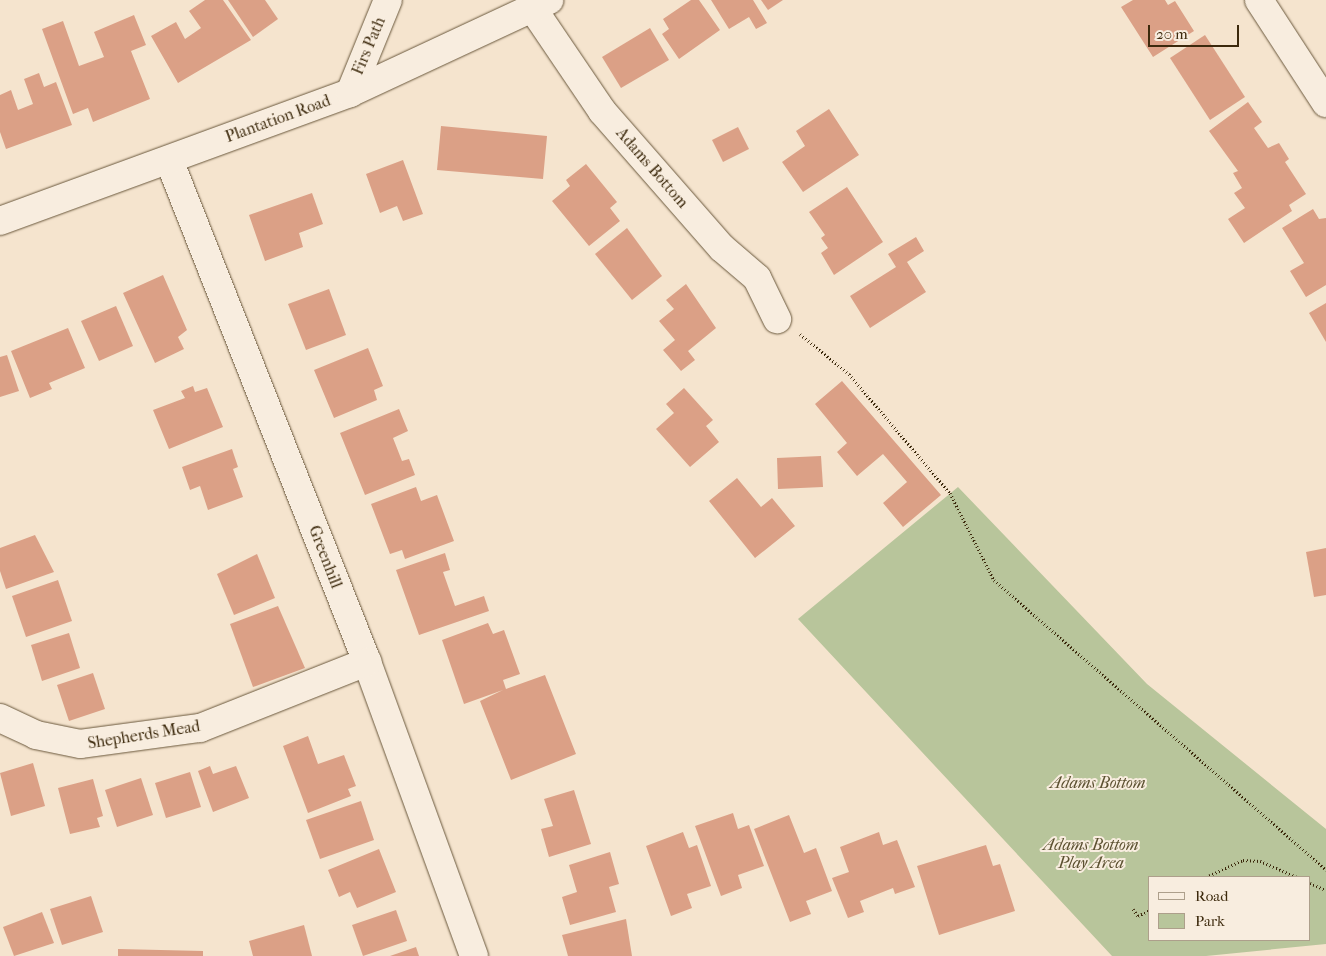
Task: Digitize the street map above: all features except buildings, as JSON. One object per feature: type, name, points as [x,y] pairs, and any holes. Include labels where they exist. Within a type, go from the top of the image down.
[{"type":"street","name":"Firs Path","points":[[350,93],[388,0]]},
{"type":"street","points":[[1269,3],[1326,103]]},
{"type":"street","name":"Plantation Road","points":[[0,221],[350,93],[541,4]]},
{"type":"street","name":"Adams Bottom","points":[[541,4],[602,111],[722,248],[757,278],[777,319]]},
{"type":"street","name":"Greenhill","points":[[169,160],[367,662],[474,956]]},
{"type":"street","name":"Shepherds Mead","points":[[2,712],[36,735],[80,744],[200,728],[367,662]]},
{"type":"path","points":[[777,319],[849,374],[950,493],[994,580],[1326,870]]},
{"type":"path","points":[[1208,876],[1243,860],[1260,861],[1295,876]]},
{"type":"path","points":[[1311,883],[1326,890]]},
{"type":"path","points":[[1133,909],[1138,916],[1148,911]]},
{"type":"green space","name":"Adams Bottom","points":[[958,487],[1147,684],[1326,829],[1326,944],[1206,956],[1112,956],[798,619]]},
{"type":"park label","name":"Adams Bottom Play Area","points":[[1091,854]]}]
